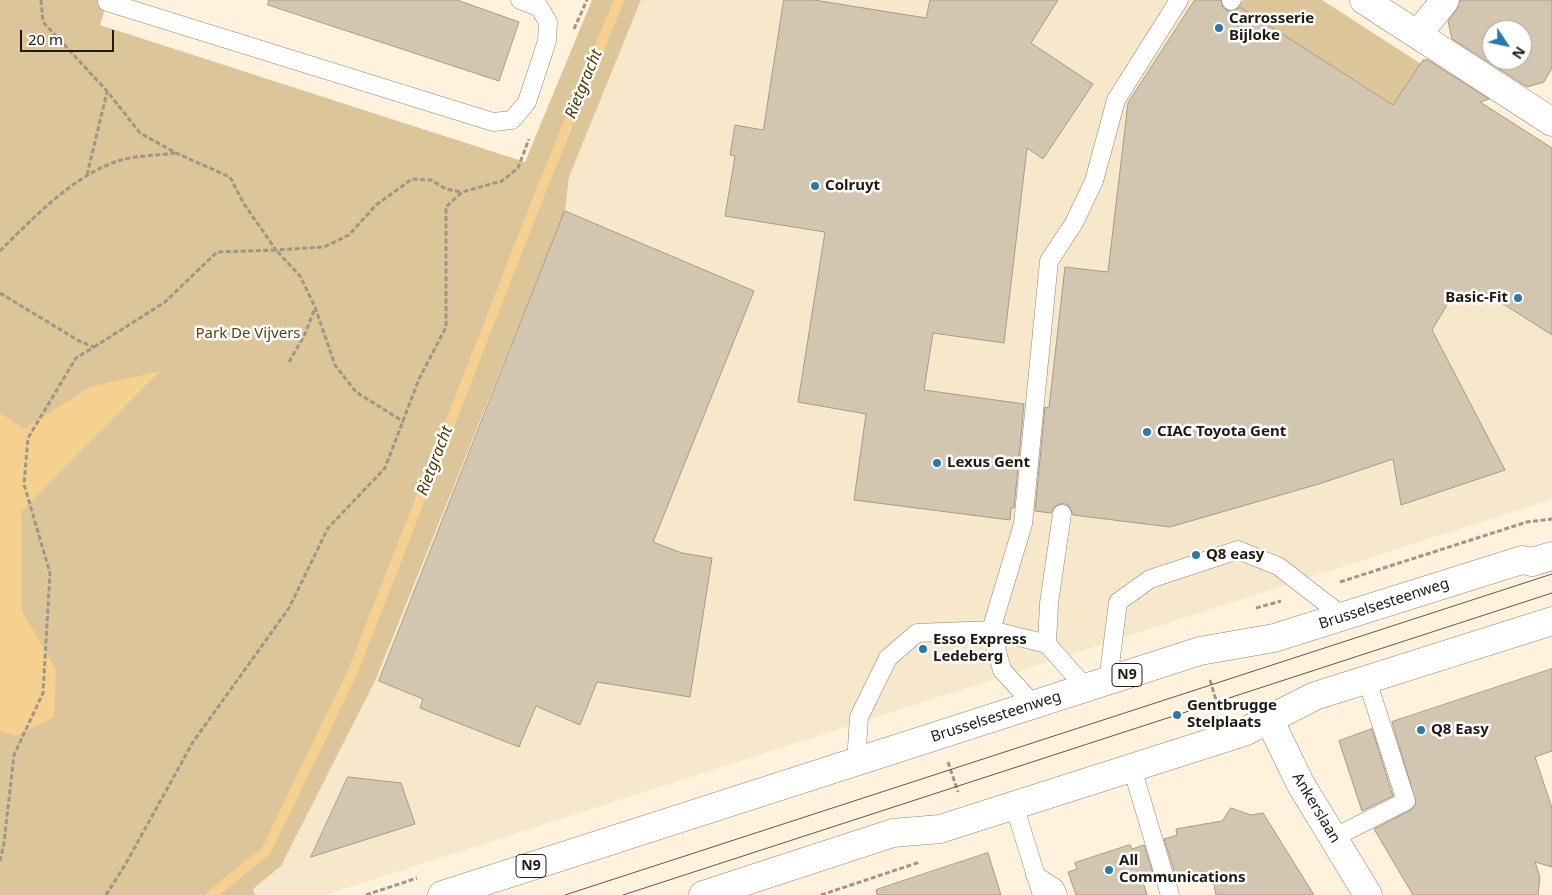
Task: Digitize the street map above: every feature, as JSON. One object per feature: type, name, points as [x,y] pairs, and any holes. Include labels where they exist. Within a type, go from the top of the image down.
[{"type":"main road","points":[[1364,0],[1549,111]]},
{"type":"main road","points":[[1418,34],[1445,0]]},
{"type":"main road","name":"Brusselsesteenweg","points":[[442,895],[1200,651],[1274,638],[1522,560],[1532,562],[1552,556]]},
{"type":"main road","points":[[707,894],[893,834],[940,829],[1226,738],[1244,732],[1315,696],[1552,621]]},
{"type":"main road","name":"Ankerslaan","points":[[1269,719],[1300,783],[1368,895]]},
{"type":"lane","points":[[107,2],[493,122],[512,120],[528,102],[547,41],[548,22],[539,6],[520,0]]},
{"type":"lane","points":[[1034,705],[1002,670],[991,630],[1024,524],[1049,261],[1074,223],[1094,181],[1116,100],[1179,0]]},
{"type":"lane","points":[[1047,644],[1050,603],[1062,514]]},
{"type":"lane","points":[[856,763],[859,717],[888,658],[917,633],[991,630],[1047,644],[1097,684],[1118,602],[1150,579],[1238,550],[1278,566],[1344,617]]},
{"type":"lane","points":[[1333,838],[1406,802],[1367,680]]},
{"type":"lane","points":[[1132,768],[1170,895]]},
{"type":"lane","points":[[1014,805],[1042,895]]},
{"type":"lane","points":[[1157,852],[1150,864],[1159,895]]},
{"type":"lane","points":[[1036,875],[1056,888],[1058,895]]},
{"type":"path","points":[[41,0],[43,22],[107,91],[140,133],[176,153],[230,177],[244,204],[276,250],[300,276],[316,307],[335,365],[356,392],[404,422]]},
{"type":"path","points":[[87,175],[107,91]]},
{"type":"path","points":[[0,251],[31,220],[87,175],[116,161],[176,153]]},
{"type":"path","points":[[0,861],[4,843],[14,755],[43,694],[50,573],[24,484],[28,438],[76,358],[165,302],[217,252],[324,247],[349,235],[376,205],[412,179],[431,180],[446,189],[462,192]]},
{"type":"path","points":[[106,895],[125,865],[193,742],[289,608],[328,528],[385,468],[419,379],[446,327],[446,207]]},
{"type":"path","points":[[0,293],[78,341],[94,346]]},
{"type":"path","points":[[290,362],[305,334],[316,307]]},
{"type":"path","points":[[1200,651],[1226,738]]},
{"type":"path","points":[[946,757],[959,794]]},
{"type":"shaded area","points":[[641,0],[1322,0],[1552,148],[1552,499],[325,895],[255,895],[253,889],[281,866],[375,681],[565,211],[569,177]]},
{"type":"shaded area","points":[[160,371],[21,512],[22,611],[56,670],[54,717],[16,736],[0,731],[0,413],[24,429],[90,387]]},
{"type":"green space","name":"Park De Vijvers","points":[[0,0],[108,0],[100,25],[525,162],[592,0],[641,0],[569,177],[565,211],[375,681],[281,866],[253,889],[255,895],[0,895]]},
{"type":"green space","points":[[1243,0],[1322,0],[1421,64],[1422,123],[1239,6]]},
{"type":"building","points":[[269,0],[457,0],[519,22],[499,81],[268,5]]},
{"type":"building","points":[[784,0],[814,0],[926,18],[930,0],[1058,0],[1031,43],[1093,84],[1043,159],[1027,148],[1004,343],[933,333],[924,390],[1024,404],[1014,508],[1011,508],[1010,520],[854,500],[866,414],[798,402],[825,232],[725,216],[735,156],[730,155],[735,125],[763,130]]},
{"type":"building","points":[[1195,0],[1221,0],[1223,8],[1229,11],[1234,11],[1240,7],[1393,105],[1423,60],[1428,60],[1489,99],[1480,102],[1552,148],[1552,335],[1486,293],[1451,298],[1432,330],[1505,470],[1401,505],[1393,459],[1322,483],[1170,527],[1073,515],[1069,506],[1063,503],[1054,507],[1051,513],[1035,511],[1045,407],[1049,408],[1065,267],[1108,272],[1128,103]]},
{"type":"building","points":[[1460,0],[1552,0],[1552,68],[1544,82],[1527,87],[1500,70],[1532,70],[1532,20],[1482,20],[1482,58],[1452,39],[1448,21],[1457,9]]},
{"type":"building","points":[[565,211],[754,291],[653,542],[682,553],[712,558],[690,697],[597,682],[580,725],[536,706],[519,747],[420,708],[423,699],[379,681]]},
{"type":"building","points":[[1552,669],[1552,751],[1535,757],[1552,808],[1552,867],[1535,862],[1540,877],[1538,895],[1413,895],[1374,829],[1411,810],[1416,803],[1392,722]]},
{"type":"building","points":[[1372,729],[1393,796],[1362,811],[1339,741]]},
{"type":"building","points":[[348,777],[401,783],[415,824],[311,857]]},
{"type":"building","points":[[1231,808],[1251,815],[1263,813],[1314,895],[1216,895],[1213,880],[1207,880],[1205,871],[1176,877],[1164,839],[1177,835],[1176,829],[1222,821]]},
{"type":"building","name":"All Communications","points":[[1130,845],[1132,849],[1144,845],[1155,880],[1143,882],[1147,895],[1076,895],[1068,872],[1077,869],[1075,863]]},
{"type":"building","points":[[988,853],[1001,895],[877,895],[876,890]]},
{"type":"waterway","name":"Rietgracht","points":[[211,895],[266,851],[353,671],[542,188],[619,0]]},
{"type":"tram line","points":[[565,895],[1552,574]]},
{"type":"tram line","points":[[623,895],[1552,593]]},
{"type":"place","name":"Carrosserie Bijloke","points":[[1219,28]]},
{"type":"place","name":"Colruyt","points":[[815,186]]},
{"type":"place","name":"Basic-Fit","points":[[1518,298]]},
{"type":"place","name":"CIAC Toyota Gent","points":[[1147,432]]},
{"type":"place","name":"Lexus Gent","points":[[937,463]]},
{"type":"place","name":"Q8 easy","points":[[1196,555]]},
{"type":"place","name":"Esso Express Ledeberg","points":[[923,649]]},
{"type":"place","name":"Gentbrugge Stelplaats","points":[[1177,715]]},
{"type":"place","name":"Q8 Easy","points":[[1421,730]]},
{"type":"place","name":"All Communications","points":[[1109,870]]}]
